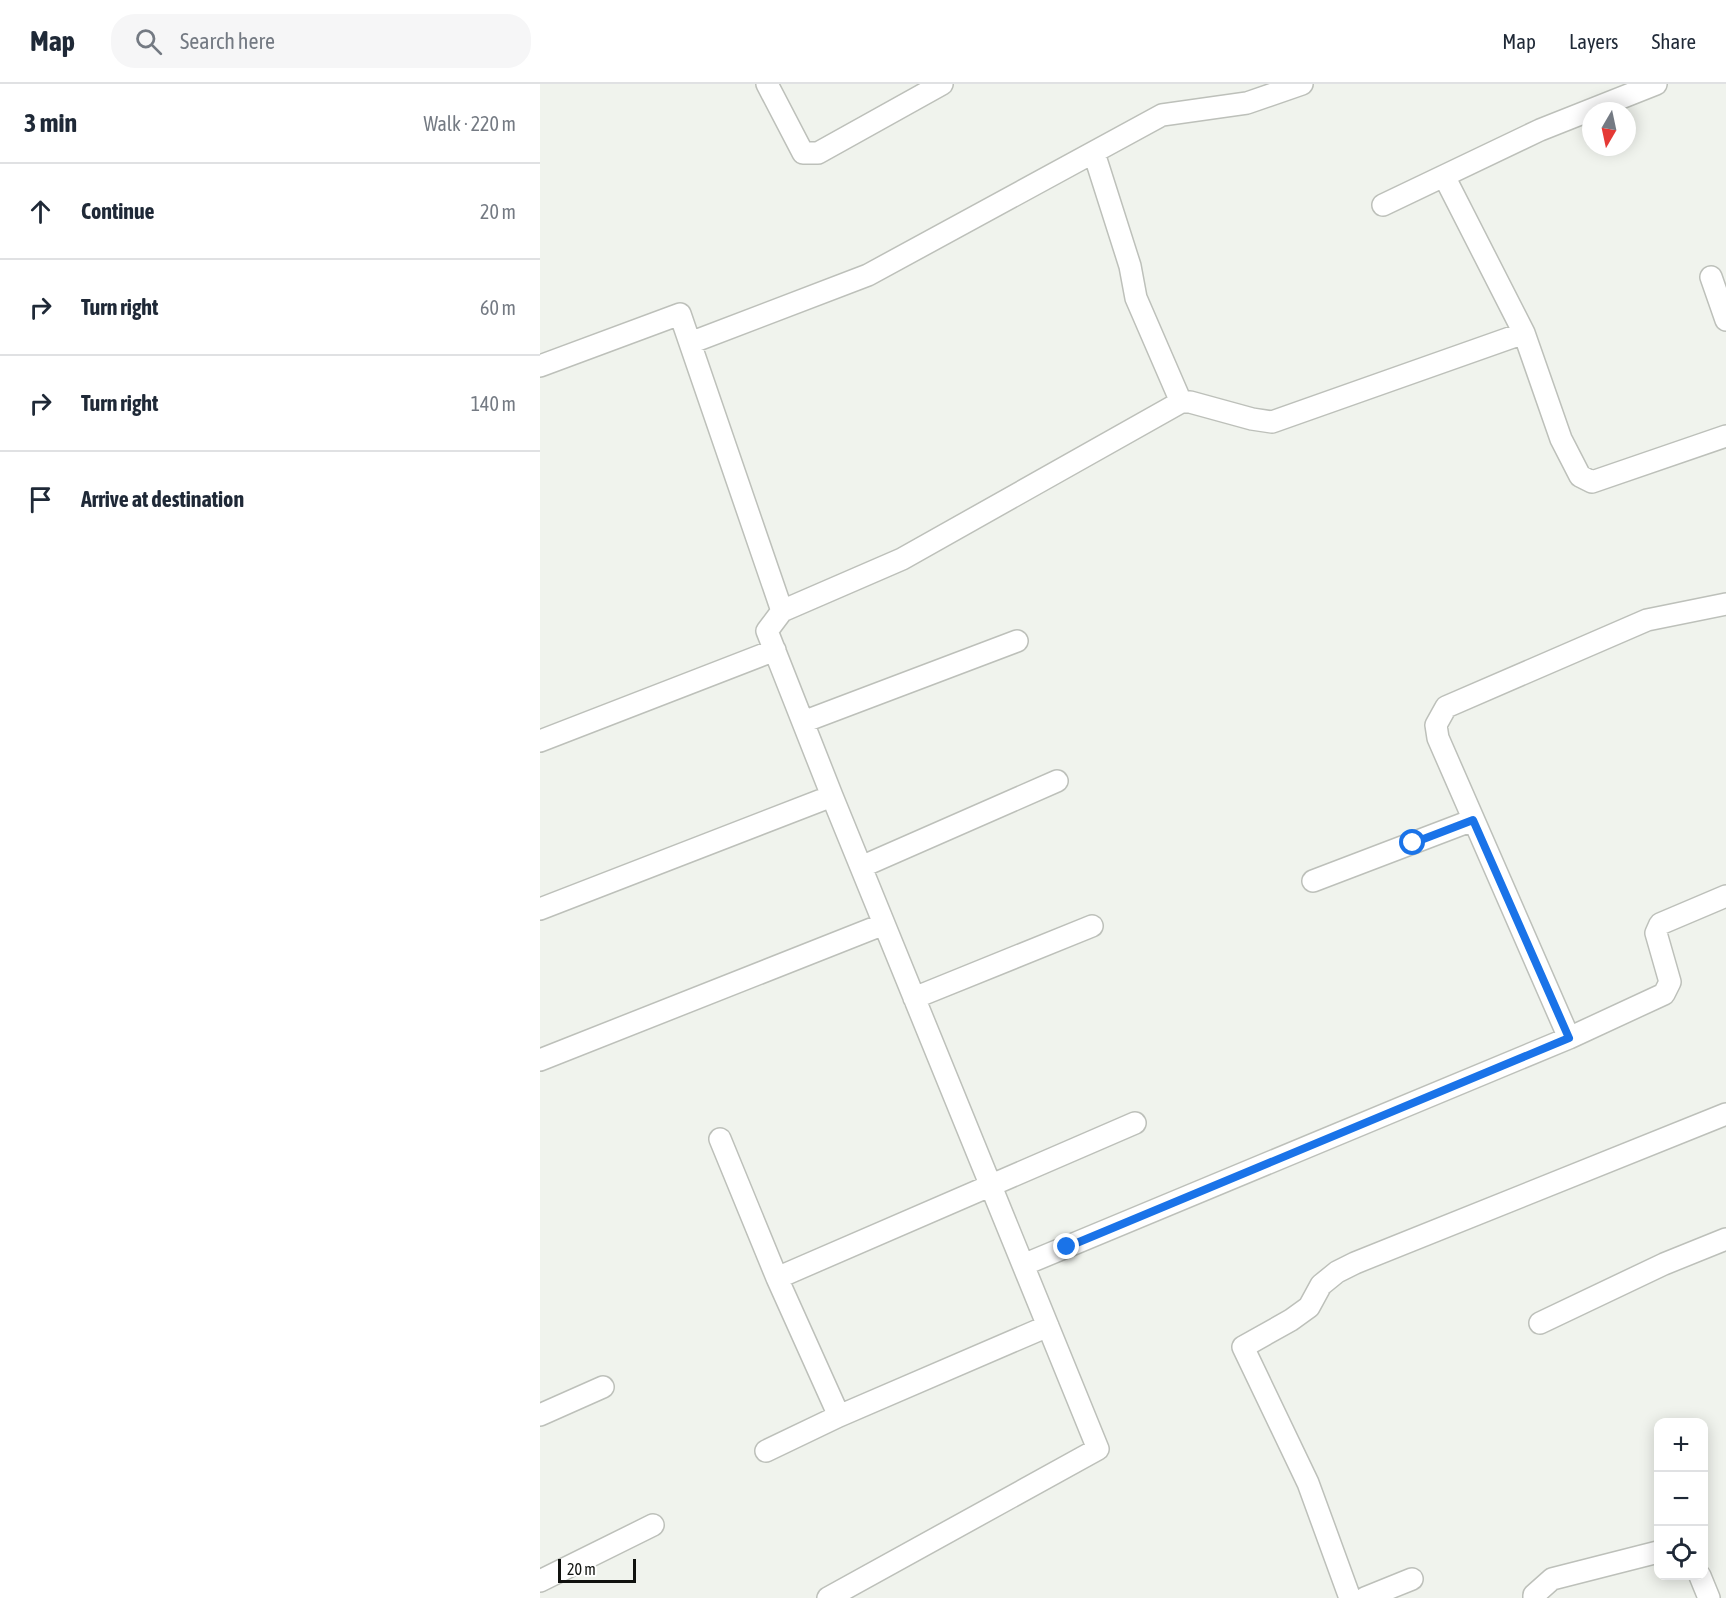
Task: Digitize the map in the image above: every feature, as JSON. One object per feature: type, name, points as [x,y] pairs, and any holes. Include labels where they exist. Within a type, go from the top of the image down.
[{"type":"street","points":[[767,84],[802,153],[818,153],[942,84]]},
{"type":"street","points":[[690,343],[868,276],[1162,115],[1247,103],[1302,84]]},
{"type":"street","points":[[1383,205],[1540,130],[1656,84]]},
{"type":"street","points":[[1094,153],[1130,266],[1136,298],[1181,402]]},
{"type":"street","points":[[1444,176],[1524,333],[1561,439],[1580,476],[1592,482],[1726,436]]},
{"type":"street","points":[[1711,277],[1726,320]]},
{"type":"street","points":[[540,366],[680,314],[782,611]]},
{"type":"street","points":[[828,1598],[856,1591],[1098,1449],[767,631],[782,611],[902,559],[1181,402],[1190,402],[1252,419],[1272,422],[1524,333]]},
{"type":"street","points":[[1569,1038],[1438,738],[1436,725],[1446,707],[1647,620],[1726,604]]},
{"type":"street","points":[[803,722],[1017,641]]},
{"type":"street","points":[[540,741],[775,650]]},
{"type":"street","points":[[861,867],[1057,781]]},
{"type":"street","points":[[540,909],[832,795]]},
{"type":"street","points":[[1313,880],[1473,820]]},
{"type":"street","points":[[1023,1265],[1569,1038],[1664,994],[1670,982],[1656,933],[1660,924],[1726,896]]},
{"type":"street","points":[[540,1060],[885,924]]},
{"type":"street","points":[[914,998],[1092,926]]},
{"type":"street","points":[[1350,1598],[1308,1483],[1243,1347],[1309,1307],[1321,1285],[1336,1272],[1726,1114]]},
{"type":"street","points":[[777,1278],[1135,1123]]},
{"type":"street","points":[[720,1139],[777,1278],[839,1416]]},
{"type":"street","points":[[1540,1323],[1664,1264],[1726,1239]]},
{"type":"street","points":[[766,1451],[839,1416],[1048,1326]]},
{"type":"street","points":[[540,1415],[603,1387]]},
{"type":"street","points":[[540,1581],[653,1525]]},
{"type":"street","points":[[1534,1598],[1534,1595],[1552,1579],[1654,1553]]},
{"type":"street","points":[[1365,1598],[1412,1580]]},
{"type":"street","points":[[1702,1580],[1709,1598]]},
{"type":"route","points":[[1067,1247],[1569,1038],[1473,820],[1413,843]]}]
